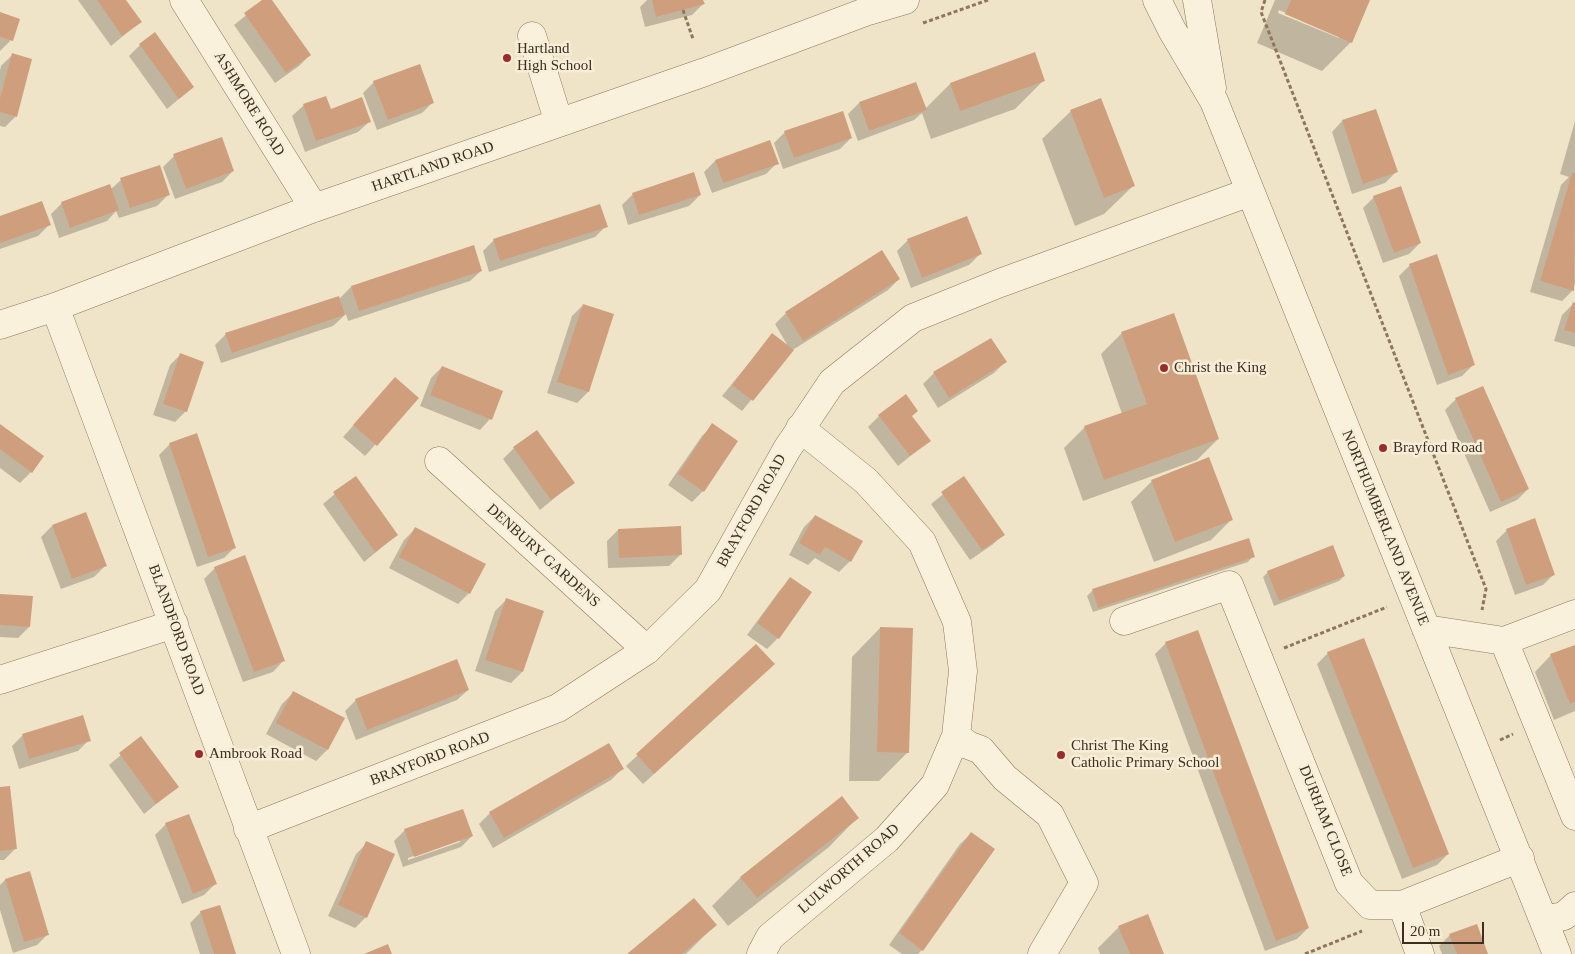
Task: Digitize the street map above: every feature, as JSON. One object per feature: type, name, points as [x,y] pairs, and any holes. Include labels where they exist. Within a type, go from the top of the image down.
[{"type":"street","name":"ASHMORE ROAD","points":[[184,0],[314,208]]},
{"type":"street","name":"HARTLAND ROAD","points":[[0,325],[55,308],[314,208],[705,72],[879,6],[905,0]]},
{"type":"street","name":"NORTHUMBERLAND AVENUE","points":[[1157,0],[1172,30],[1214,101],[1557,954]]},
{"type":"street","name":"NORTHUMBERLAND AVENUE","points":[[1197,0],[1214,101]]},
{"type":"street","points":[[532,36],[559,123]]},
{"type":"street","name":"BRAYFORD ROAD","points":[[248,828],[558,708],[647,650],[708,590],[800,428],[832,382],[913,318],[1000,283],[1250,192]]},
{"type":"street","name":"BLANDFORD ROAD","points":[[55,308],[296,954]]},
{"type":"street","name":"LULWORTH ROAD","points":[[761,954],[770,937],[887,839],[935,785],[956,736],[963,671],[957,622],[922,542],[866,481],[800,428]]},
{"type":"street","name":"DENBURY GARDENS","points":[[439,461],[647,650]]},
{"type":"street","name":"DURHAM CLOSE","points":[[1124,621],[1229,585],[1349,883],[1370,905],[1402,905],[1520,858]]},
{"type":"street","points":[[1426,630],[1504,641],[1575,614]]},
{"type":"street","points":[[0,680],[174,624]]},
{"type":"street","points":[[1504,641],[1575,816]]},
{"type":"street","points":[[956,736],[968,745],[981,750],[1005,778],[1050,815],[1084,883],[1042,954]]},
{"type":"street","points":[[1402,905],[1420,954]]},
{"type":"street","points":[[1544,920],[1564,916],[1575,906]]},
{"type":"path","points":[[1265,0],[1261,12],[1486,589],[1477,638]]},
{"type":"path","points":[[683,10],[693,38]]},
{"type":"path","points":[[1260,658],[1414,597]]},
{"type":"path","points":[[1476,750],[1539,724]]},
{"type":"path","points":[[1305,954],[1362,931],[1402,905]]},
{"type":"building","points":[[97,0],[126,0],[142,22],[122,36]]},
{"type":"building","points":[[262,0],[272,0],[311,55],[286,73],[244,13]]},
{"type":"building","points":[[652,0],[703,0],[705,4],[656,17]]},
{"type":"building","points":[[1291,0],[1370,0],[1352,43],[1285,14]]},
{"type":"building","points":[[0,12],[20,19],[13,41],[0,37]]},
{"type":"building","points":[[155,32],[194,87],[179,99],[139,44]]},
{"type":"building","points":[[1035,52],[1045,81],[960,111],[950,83]]},
{"type":"building","points":[[12,53],[32,59],[17,117],[0,112],[0,98]]},
{"type":"building","points":[[420,64],[434,103],[388,120],[373,81]]},
{"type":"building","points":[[916,82],[927,110],[869,131],[859,102]]},
{"type":"building","points":[[326,96],[331,109],[362,97],[371,122],[316,141],[303,104]]},
{"type":"building","points":[[1101,98],[1135,186],[1104,198],[1070,110]]},
{"type":"building","points":[[1376,109],[1398,172],[1363,184],[1342,120]]},
{"type":"building","points":[[843,111],[852,138],[794,158],[784,131]]},
{"type":"building","points":[[222,137],[234,171],[186,189],[173,154]]},
{"type":"building","points":[[770,140],[779,164],[723,183],[715,160]]},
{"type":"building","points":[[160,165],[170,195],[130,208],[120,178]]},
{"type":"building","points":[[694,172],[701,195],[639,215],[632,193]]},
{"type":"building","points":[[1572,173],[1575,173],[1574,291],[1540,281]]},
{"type":"building","points":[[110,184],[119,210],[70,228],[61,202]]},
{"type":"building","points":[[1401,186],[1421,243],[1394,253],[1373,196]]},
{"type":"building","points":[[42,201],[51,225],[0,243],[0,216]]},
{"type":"building","points":[[600,204],[608,227],[500,261],[493,239]]},
{"type":"building","points":[[967,216],[982,254],[922,278],[907,239]]},
{"type":"building","points":[[474,245],[482,271],[359,311],[351,286]]},
{"type":"building","points":[[882,250],[900,279],[803,341],[785,312]]},
{"type":"building","points":[[1437,254],[1475,365],[1448,375],[1409,264]]},
{"type":"building","points":[[339,296],[345,315],[232,353],[225,333]]},
{"type":"building","points":[[1573,302],[1575,303],[1575,333],[1564,330]]},
{"type":"building","points":[[583,304],[614,314],[589,392],[557,382]]},
{"type":"building","name":"Christ the King","points":[[1174,313],[1219,439],[1104,480],[1084,426],[1147,404],[1121,332]]},
{"type":"building","points":[[772,333],[794,350],[753,401],[732,385]]},
{"type":"building","points":[[991,338],[1007,362],[949,398],[933,372]]},
{"type":"building","points":[[180,353],[204,362],[187,412],[163,404]]},
{"type":"building","points":[[442,366],[503,391],[492,420],[430,395]]},
{"type":"building","points":[[395,377],[419,398],[377,446],[353,425]]},
{"type":"building","points":[[1483,386],[1529,489],[1501,502],[1455,398]]},
{"type":"building","points":[[906,394],[918,411],[912,416],[931,441],[910,456],[878,415]]},
{"type":"building","points":[[712,423],[738,441],[704,492],[678,474]]},
{"type":"building","points":[[0,424],[44,456],[32,473],[0,449]]},
{"type":"building","points":[[537,430],[575,483],[551,500],[513,447]]},
{"type":"building","points":[[197,433],[236,548],[208,557],[169,443]]},
{"type":"building","points":[[1209,457],[1233,520],[1175,542],[1151,480]]},
{"type":"building","points":[[356,476],[398,535],[375,552],[333,492]]},
{"type":"building","points":[[964,476],[1005,535],[982,550],[941,492]]},
{"type":"building","points":[[86,512],[107,566],[72,579],[52,525]]},
{"type":"building","points":[[815,515],[863,541],[851,562],[825,547],[820,555],[799,543]]},
{"type":"building","points":[[1535,518],[1555,575],[1526,585],[1506,529]]},
{"type":"building","points":[[681,526],[682,555],[619,558],[618,529]]},
{"type":"building","points":[[415,527],[486,564],[470,594],[399,557]]},
{"type":"building","points":[[1249,538],[1255,557],[1098,608],[1092,589]]},
{"type":"building","points":[[1333,545],[1345,576],[1279,601],[1267,571]]},
{"type":"building","points":[[245,555],[285,661],[254,672],[214,567]]},
{"type":"building","points":[[790,577],[812,592],[779,639],[757,623]]},
{"type":"building","points":[[0,594],[33,596],[30,627],[0,625]]},
{"type":"building","points":[[506,598],[544,611],[523,672],[485,660]]},
{"type":"building","points":[[880,627],[913,628],[909,753],[877,752]]},
{"type":"building","points":[[1198,630],[1309,928],[1276,941],[1165,642]]},
{"type":"building","points":[[1364,638],[1449,854],[1413,868],[1327,652]]},
{"type":"building","points":[[756,644],[775,664],[654,774],[636,754]]},
{"type":"building","points":[[1575,645],[1575,702],[1570,704],[1550,654]]},
{"type":"building","points":[[457,659],[469,690],[367,730],[355,699]]},
{"type":"building","points":[[293,691],[345,718],[328,750],[276,723]]},
{"type":"building","points":[[83,715],[91,741],[29,759],[22,734]]},
{"type":"building","points":[[141,736],[179,787],[156,804],[119,753]]},
{"type":"building","points":[[609,743],[624,769],[504,838],[489,812]]},
{"type":"building","points":[[10,786],[17,849],[0,851],[0,787]]},
{"type":"building","points":[[842,796],[859,818],[757,898],[740,877]]},
{"type":"building","points":[[463,809],[473,836],[414,857],[404,829]]},
{"type":"building","points":[[189,814],[217,884],[193,894],[165,823]]},
{"type":"building","points":[[971,832],[995,849],[923,951],[899,933]]},
{"type":"building","points":[[366,841],[395,854],[367,918],[338,905]]},
{"type":"building","points":[[30,871],[49,935],[24,942],[5,879]]},
{"type":"building","points":[[694,898],[717,925],[682,954],[627,954]]},
{"type":"building","points":[[220,905],[236,954],[214,954],[200,911]]},
{"type":"building","points":[[1148,914],[1164,954],[1130,954],[1118,926]]},
{"type":"building","points":[[1477,924],[1488,954],[1457,954],[1449,934]]},
{"type":"building","points":[[388,944],[392,954],[364,954]]},
{"type":"place","name":"Hartland High School","points":[[507,58]]},
{"type":"place","name":"Christ the King","points":[[1164,368]]},
{"type":"place","name":"Brayford Road","points":[[1383,448]]},
{"type":"place","name":"Ambrook Road","points":[[199,754]]},
{"type":"place","name":"Christ The King Catholic Primary School","points":[[1061,755]]}]
